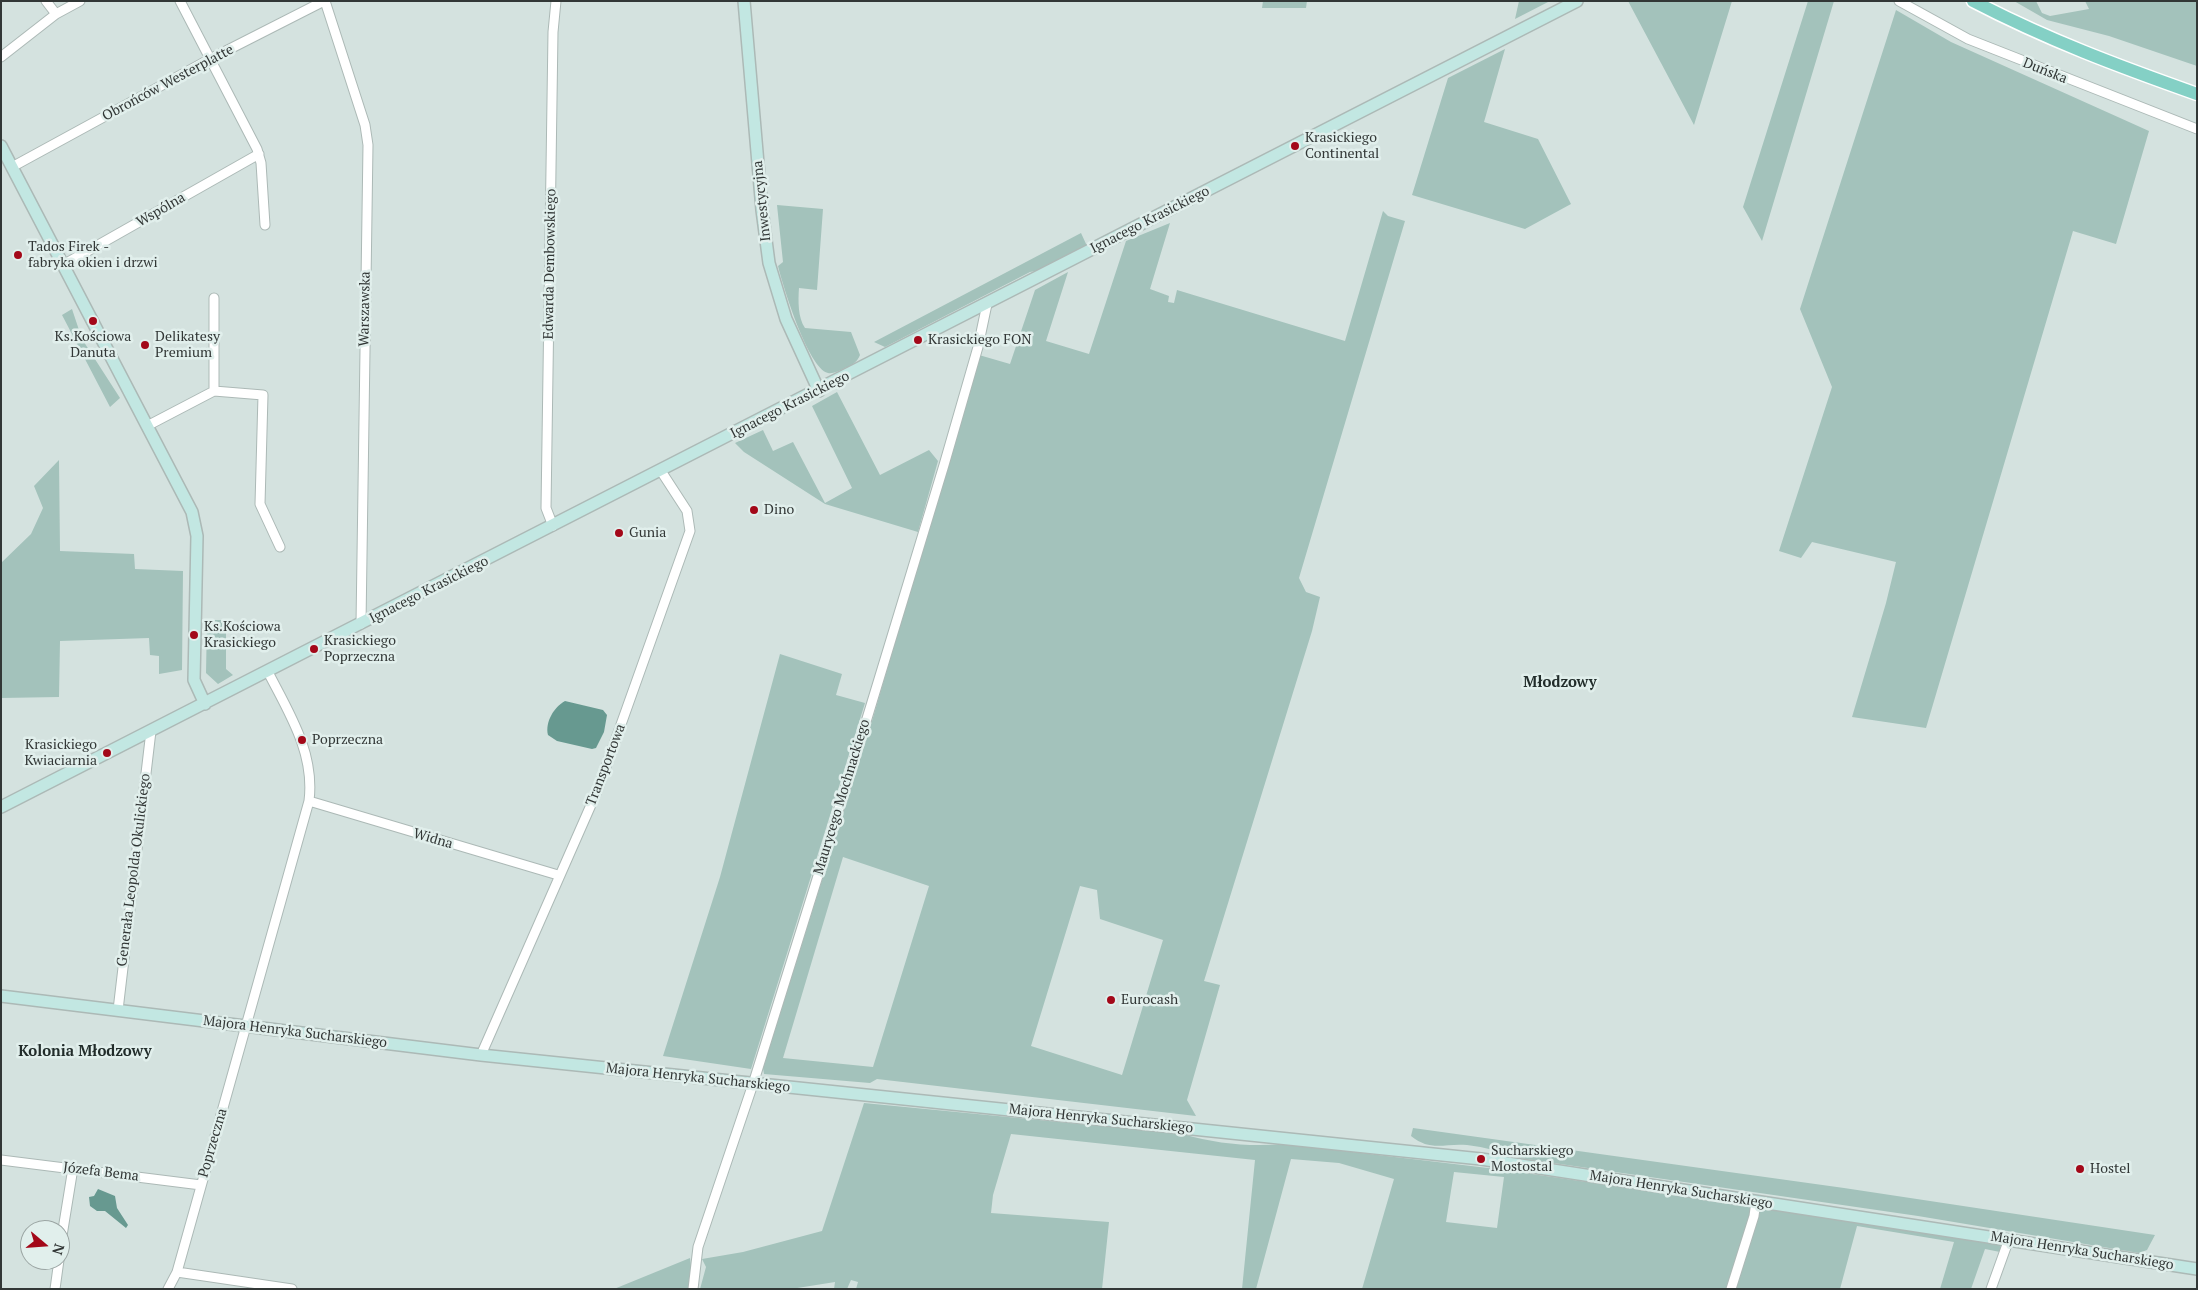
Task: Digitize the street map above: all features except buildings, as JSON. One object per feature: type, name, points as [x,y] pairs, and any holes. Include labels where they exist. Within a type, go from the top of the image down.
[{"type":"main road","points":[[1973,1],[2030,31],[2097,59],[2197,94]]},
{"type":"street","points":[[46,1],[56,14]]},
{"type":"street","points":[[1,57],[56,14],[80,1]]},
{"type":"street","points":[[180,1],[259,154],[265,226]]},
{"type":"street","name":"Obrońców Westerplatte","points":[[12,167],[210,59],[325,1]]},
{"type":"street","name":"Warszawska","points":[[325,1],[365,125],[368,145],[361,624]]},
{"type":"street","name":"Edwarda Dembowskiego","points":[[554,526],[546,508],[553,32],[556,1]]},
{"type":"street","name":"Inwestycyjna","points":[[744,1],[762,210],[769,263],[786,319],[819,391]]},
{"type":"street","name":"Ignacego Krasickiego","points":[[1,808],[819,391],[1577,1]]},
{"type":"street","name":"Duńska","points":[[1899,1],[1968,39],[2197,130]]},
{"type":"street","points":[[1,146],[192,512],[196,527],[194,680],[205,704]]},
{"type":"street","name":"Wspólna","points":[[63,265],[259,154]]},
{"type":"street","points":[[214,298],[214,391]]},
{"type":"street","name":"Maurycego Mochnackiego","points":[[693,1289],[698,1247],[753,1084],[944,465],[980,340],[987,304]]},
{"type":"street","points":[[147,426],[214,391],[263,395],[260,504],[280,547]]},
{"type":"street","name":"Transportowa","points":[[481,1055],[558,875],[598,788],[690,531],[687,511],[661,471]]},
{"type":"street","name":"Poprzeczna","points":[[168,1289],[177,1272],[309,801],[310,777],[302,740],[268,672]]},
{"type":"street","name":"Generała Leopolda Okulickiego","points":[[118,1010],[151,731]]},
{"type":"street","name":"Widna","points":[[309,801],[558,875]]},
{"type":"street","name":"Majora Henryka Sucharskiego","points":[[1,996],[481,1055],[1481,1159],[2197,1269]]},
{"type":"street","name":"Józefa Bema","points":[[1,1160],[201,1185]]},
{"type":"street","points":[[65,1220],[73,1168]]},
{"type":"street","points":[[1732,1289],[1754,1216],[1756,1201]]},
{"type":"street","points":[[1991,1289],[2008,1239]]},
{"type":"street","points":[[56,1289],[58,1270]]},
{"type":"street","points":[[177,1272],[292,1289]]},
{"type":"shaded area","points":[[1263,1],[1307,1],[1306,8],[1262,8]]},
{"type":"shaded area","points":[[1519,1],[1550,1],[1515,19]]},
{"type":"shaded area","points":[[1628,1],[1732,1],[1694,125]]},
{"type":"shaded area","points":[[1808,1],[1834,1],[1762,241],[1743,207]]},
{"type":"shaded area","points":[[2014,1],[2036,1],[2042,13],[2050,16],[2089,9],[2085,1],[2197,1],[2197,66],[2109,36],[2047,20]]},
{"type":"shaded area","points":[[1896,10],[1951,42],[2149,131],[2116,244],[2073,231],[1926,728],[1852,717],[1886,603],[1896,562],[1812,542],[1801,558],[1779,551],[1832,387],[1800,309]]},
{"type":"shaded area","points":[[1505,49],[1484,122],[1538,139],[1571,204],[1525,229],[1412,195],[1448,78]]},
{"type":"shaded area","points":[[777,205],[823,209],[817,290],[799,288],[799,309],[805,328],[851,332],[860,355],[853,364],[836,372],[828,373],[820,368],[812,357],[797,325],[778,266],[783,262]]},
{"type":"shaded area","points":[[1383,211],[1388,216],[1405,221],[1299,578],[1306,592],[1320,597],[1312,631],[1204,981],[1220,985],[1187,1100],[1196,1116],[877,1079],[870,1083],[764,1074],[763,1068],[872,721],[979,355],[1010,364],[1035,290],[1068,272],[1046,341],[1089,354],[1126,241],[1170,223],[1150,289],[1169,296],[1168,302],[1174,303],[1177,290],[1345,341]],"holes":[[[843,857],[929,886],[873,1067],[783,1058]],[[1080,886],[1097,890],[1100,919],[1163,940],[1122,1075],[1031,1046]]]},
{"type":"shaded area","points":[[1081,233],[1087,246],[1041,270],[1030,272],[885,347],[874,342]]},
{"type":"shaded area","points":[[72,309],[82,339],[120,398],[110,407],[62,315]]},
{"type":"shaded area","points":[[837,392],[880,475],[929,450],[938,461],[918,532],[825,504],[744,452],[735,443],[763,430],[773,451],[793,442],[825,503],[852,488],[812,406]]},
{"type":"shaded area","points":[[59,460],[60,551],[134,554],[135,569],[183,571],[182,670],[159,674],[159,656],[150,655],[149,638],[60,641],[59,697],[1,698],[1,563],[31,534],[43,508],[34,486]]},
{"type":"shaded area","points":[[207,620],[226,620],[226,669],[233,675],[218,684],[206,673]]},
{"type":"shaded area","points":[[780,654],[842,674],[836,695],[865,703],[751,1069],[663,1056],[720,877]]},
{"type":"shaded area","points":[[565,701],[603,710],[607,715],[604,732],[596,748],[592,749],[557,741],[548,735],[547,730],[551,715]]},
{"type":"shaded area","points":[[864,1103],[1183,1134],[1234,1144],[1285,1144],[1505,1170],[2001,1243],[2000,1252],[1985,1249],[1971,1289],[1940,1289],[1954,1242],[1857,1226],[1840,1289],[1362,1289],[1394,1179],[1339,1163],[1291,1159],[1256,1289],[1242,1289],[1255,1160],[1011,1134],[993,1195],[991,1213],[1109,1222],[1102,1289],[856,1289],[858,1282],[851,1280],[847,1289],[834,1289],[835,1282],[791,1289],[700,1289],[706,1267],[702,1259],[743,1252],[822,1231]],"holes":[[[1454,1172],[1504,1177],[1497,1228],[1446,1222]]]},
{"type":"shaded area","points":[[1413,1128],[1844,1188],[2155,1235],[2147,1250],[2139,1253],[1918,1216],[1519,1158],[1474,1146],[1425,1144],[1411,1136]]},
{"type":"shaded area","points":[[98,1189],[115,1196],[117,1208],[128,1225],[126,1228],[105,1211],[97,1211],[90,1206],[89,1197],[94,1196]]},
{"type":"shaded area","points":[[690,1258],[692,1275],[688,1289],[614,1289]]},
{"type":"place","name":"Krasickiego Continental","points":[[1295,146]]},
{"type":"place","name":"Tados Firek - fabryka okien i drzwi","points":[[18,255]]},
{"type":"place","name":"Ks.Kościowa Danuta","points":[[93,321]]},
{"type":"place","name":"Krasickiego FON","points":[[918,340]]},
{"type":"place","name":"Delikatesy Premium","points":[[145,345]]},
{"type":"place","name":"Dino","points":[[754,510]]},
{"type":"place","name":"Gunia","points":[[619,533]]},
{"type":"place","name":"Ks.Kościowa Krasickiego","points":[[194,635]]},
{"type":"place","name":"Krasickiego Poprzeczna","points":[[314,649]]},
{"type":"place","name":"Poprzeczna","points":[[302,740]]},
{"type":"place","name":"Krasickiego Kwiaciarnia","points":[[107,753]]},
{"type":"place","name":"Eurocash","points":[[1111,1000]]},
{"type":"place","name":"Sucharskiego Mostostal","points":[[1481,1159]]},
{"type":"place","name":"Hostel","points":[[2080,1169]]},
{"type":"district","name":"Młodzowy","points":[[1560,683]]},
{"type":"district","name":"Kolonia Młodzowy","points":[[85,1052]]}]
